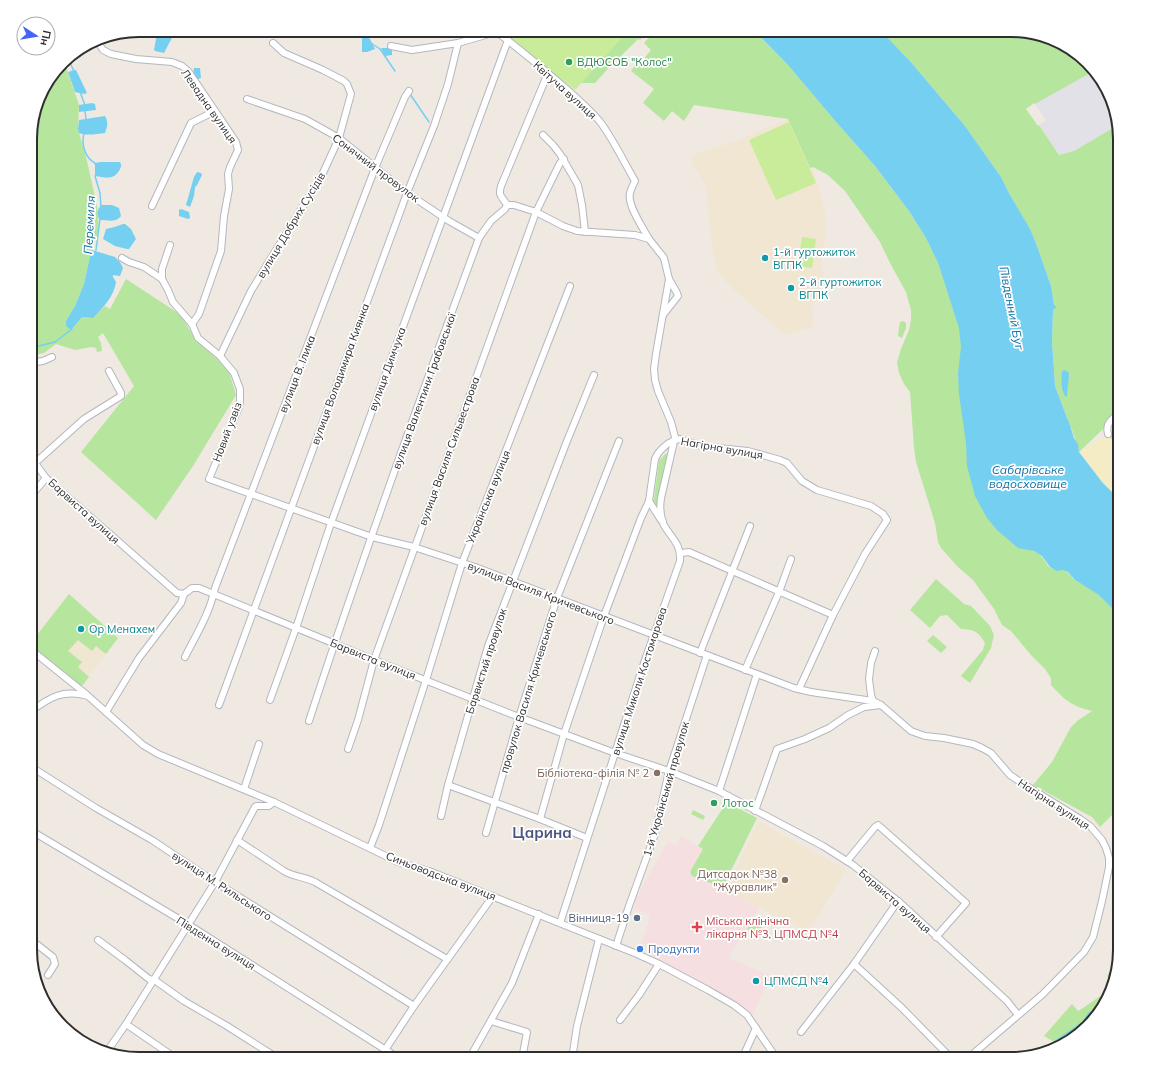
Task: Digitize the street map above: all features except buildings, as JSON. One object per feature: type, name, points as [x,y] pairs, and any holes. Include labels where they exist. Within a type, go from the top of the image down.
[{"type":"street","points":[[391,46],[412,50],[458,42],[475,37]]},
{"type":"street","name":"Квітуча вулиця","points":[[504,37],[548,73],[587,108],[609,136],[635,181]]},
{"type":"street","name":"вулиця Димчука","points":[[270,700],[296,628],[330,523],[508,40]]},
{"type":"street","name":"вулиця Володимира Киянка","points":[[219,705],[407,193],[434,126],[448,84],[458,42]]},
{"type":"street","name":"вулиця Добрих Сусідів","points":[[220,356],[251,291],[322,176],[338,138],[351,94],[350,89],[344,81],[284,53],[273,43]]},
{"type":"street","name":"Левадна вулиця","points":[[100,45],[104,50],[111,54],[136,59],[172,62],[182,66],[188,71],[236,142],[238,150],[228,174],[229,189],[224,216],[221,251],[199,314],[192,324]]},
{"type":"street","points":[[548,73],[501,186],[500,196],[507,205],[514,205],[536,212],[576,231],[635,235],[649,239]]},
{"type":"street","name":"вулиця В. Ілика","points":[[185,657],[212,602],[215,588],[375,168],[409,91]]},
{"type":"street","name":"Сонячний провулок","points":[[247,99],[305,119],[338,138],[407,193],[443,217],[479,238]]},
{"type":"street","points":[[152,206],[191,123],[215,111]]},
{"type":"street","points":[[543,135],[564,159],[578,185],[585,232]]},
{"type":"street","name":"вулиця Василя Сильвестрова","points":[[348,749],[358,720],[374,660],[536,212],[560,163],[564,159]]},
{"type":"street","name":"Нагірна вулиця","points":[[635,181],[630,192],[629,199],[649,239],[664,258],[669,279],[654,369],[655,380],[671,422],[675,440],[680,439],[701,446],[748,451],[780,460],[787,463],[802,481],[817,490],[871,506],[883,514],[887,520],[865,554],[832,615]]},
{"type":"street","name":"вулиця Валентини Грабовської","points":[[309,721],[334,644],[406,437],[479,238],[491,221],[505,209],[507,205]]},
{"type":"street","points":[[162,279],[162,269],[170,245]]},
{"type":"street","points":[[122,258],[129,262],[144,266],[162,279]]},
{"type":"street","name":"Новий узвіз","points":[[162,279],[173,302],[192,324],[198,338],[220,356],[234,373],[240,389],[239,407],[209,479]]},
{"type":"street","points":[[662,316],[678,296],[669,279]]},
{"type":"street","name":"Українська вулиця","points":[[370,848],[379,825],[426,680],[462,563],[570,286]]},
{"type":"street","points":[[37,362],[52,357]]},
{"type":"street","points":[[37,457],[84,419],[120,396],[121,393],[109,371]]},
{"type":"street","name":"Барвистий провулок","points":[[441,816],[448,785],[474,700],[488,646],[594,375]]},
{"type":"street","points":[[1108,434],[1108,424],[1113,419]]},
{"type":"street","points":[[540,819],[564,734],[604,616],[641,518],[649,501],[655,459],[662,449],[675,440]]},
{"type":"street","points":[[663,524],[660,504],[675,440]]},
{"type":"street","name":"провулок Василя Кричевського","points":[[486,833],[519,717],[557,598],[619,442]]},
{"type":"street","name":"Барвиста вулиця","points":[[37,467],[46,478],[177,593],[184,594],[188,590],[195,588],[474,700],[615,753],[669,771],[719,791],[794,830],[847,861],[898,901],[1007,1001],[1018,1015]]},
{"type":"street","points":[[37,489],[46,478]]},
{"type":"street","name":"вулиця Василя Кричевського","points":[[209,479],[330,523],[372,537],[414,547],[513,581],[799,690],[873,701]]},
{"type":"street","points":[[649,501],[678,546],[680,553],[689,552],[832,615],[799,690]]},
{"type":"street","points":[[700,653],[750,526]]},
{"type":"street","name":"вулиця Миколи Костомарова","points":[[560,923],[654,635],[680,561],[680,553]]},
{"type":"street","points":[[745,670],[779,592],[791,559]]},
{"type":"street","points":[[106,712],[139,658],[181,603],[184,594]]},
{"type":"street","points":[[873,701],[869,679],[871,663],[875,651]]},
{"type":"street","name":"Синьоводська вулиця","points":[[37,655],[88,696],[143,745],[154,752],[274,802],[398,862],[429,871],[493,896],[659,964],[708,990],[747,1015],[772,1052]]},
{"type":"street","name":"1-й Український провулок","points":[[616,946],[655,834],[669,771],[707,655]]},
{"type":"street","points":[[719,791],[757,674]]},
{"type":"street","points":[[37,707],[57,695],[70,693],[88,696]]},
{"type":"street","name":"Нагірна вулиця","points":[[873,701],[881,705],[910,731],[925,736],[973,744],[987,750],[1010,775],[1091,827],[1102,840],[1109,858],[1109,867],[1093,938],[1084,952],[1043,994],[975,1052]]},
{"type":"street","points":[[755,811],[777,749],[829,728],[848,715],[864,707],[881,705]]},
{"type":"street","points":[[244,789],[259,744]]},
{"type":"street","name":"вулиця М. Рильського","points":[[37,770],[96,808],[152,840],[215,882],[414,1006]]},
{"type":"street","points":[[448,785],[587,838]]},
{"type":"street","points":[[109,1048],[126,1024],[189,925],[215,882],[256,806],[269,806],[274,802]]},
{"type":"street","points":[[847,861],[875,827],[878,826],[900,844],[966,903],[936,937]]},
{"type":"street","name":"Південна вулиця","points":[[37,834],[189,925],[388,1052]]},
{"type":"street","points":[[237,840],[291,875],[315,882],[447,959]]},
{"type":"street","points":[[385,1050],[414,1006],[493,896]]},
{"type":"street","points":[[801,1032],[854,964],[898,901]]},
{"type":"street","points":[[473,1052],[512,983],[539,914]]},
{"type":"street","points":[[573,1052],[576,1026],[599,939]]},
{"type":"street","points":[[98,940],[149,979],[268,1052]]},
{"type":"street","points":[[37,944],[53,957],[55,964],[48,975]]},
{"type":"street","points":[[620,1020],[659,964]]},
{"type":"street","points":[[854,964],[902,1008],[945,1052]]},
{"type":"street","points":[[491,1021],[527,1032],[523,1052]]},
{"type":"street","points":[[126,1024],[167,1052]]},
{"type":"street","points":[[745,1052],[756,1028]]},
{"type":"shaded area","points":[[1089,74],[1103,94],[1110,112],[1112,128],[1074,151],[1059,155],[1039,125],[1046,120],[1035,104]]},
{"type":"shaded area","points":[[788,119],[813,167],[826,216],[826,232],[822,259],[824,283],[822,284],[820,296],[812,305],[813,326],[786,335],[735,291],[717,272],[712,246],[706,185],[692,164],[692,155],[733,142]]},
{"type":"shaded area","points":[[69,594],[118,638],[81,687],[37,650],[37,635]]},
{"type":"shaded area","name":"Дитсадок №38 \"Журавлик\"","points":[[758,821],[846,870],[812,926],[803,929],[725,891]]},
{"type":"shaded area","name":"Міська клінічна лікарня №3, ЦПМСД №4","points":[[681,836],[703,849],[690,871],[692,876],[713,884],[759,908],[728,958],[771,976],[752,1017],[712,988],[674,968],[650,953],[652,948],[641,943],[650,916],[634,908],[636,904],[634,902],[668,841],[677,845]]},
{"type":"green space","name":"ВДЮСОБ \"Колос\"","points":[[510,37],[623,37],[575,90]]},
{"type":"green space","points":[[560,37],[643,37],[640,40],[638,39],[614,62],[595,83],[581,83]]},
{"type":"green space","points":[[649,37],[761,37],[788,65],[875,166],[909,211],[926,238],[938,263],[958,323],[967,327],[1026,549],[1039,554],[1049,567],[1067,572],[1075,580],[1100,595],[1113,608],[1113,814],[1100,827],[1092,817],[1033,785],[1052,762],[1071,727],[1092,711],[1073,705],[1060,695],[1051,685],[1051,678],[1045,669],[1011,631],[1002,625],[994,609],[973,580],[958,567],[941,548],[938,542],[935,523],[916,462],[910,392],[899,373],[897,362],[909,330],[911,310],[906,292],[880,242],[845,191],[828,175],[813,167],[810,168],[788,119],[694,105],[684,121],[672,111],[664,121],[643,103],[654,89],[631,71],[640,59],[642,61],[651,50],[644,43]]},
{"type":"green space","points":[[887,37],[1018,37],[1038,40],[1068,54],[1089,74],[1035,104],[1034,103],[1026,109],[1038,126],[1039,125],[1059,155],[1074,151],[1112,128],[1113,420],[1079,452],[1072,429],[1055,386],[1052,341],[1053,310],[1057,307],[1054,305],[1051,286],[1037,246],[1001,177],[965,126],[909,60]]},
{"type":"green space","points":[[66,68],[79,105],[78,129],[97,206],[99,230],[90,256],[84,284],[75,306],[66,321],[71,330],[82,317],[93,318],[105,306],[110,309],[126,279],[181,315],[196,341],[216,358],[229,372],[236,395],[193,466],[156,520],[81,452],[134,386],[103,333],[98,337],[101,343],[102,351],[97,352],[96,348],[91,347],[75,350],[56,344],[44,353],[37,355],[37,132],[40,112],[47,94]]},
{"type":"green space","points":[[789,122],[816,183],[776,200],[749,140]]},
{"type":"green space","points":[[802,237],[816,239],[812,268],[798,266]]},
{"type":"green space","points":[[903,321],[906,323],[906,328],[902,338],[898,336],[900,322]]},
{"type":"green space","points":[[1113,431],[1113,442],[1108,434]]},
{"type":"green space","points":[[665,454],[668,454],[658,509],[653,506],[659,461]]},
{"type":"green space","points":[[936,579],[964,604],[971,606],[990,626],[994,635],[991,648],[970,683],[961,676],[983,650],[985,643],[981,636],[976,632],[961,629],[947,615],[940,616],[930,628],[910,610]]},
{"type":"green space","points":[[69,594],[118,638],[106,654],[96,646],[92,651],[78,640],[68,651],[82,662],[78,667],[89,677],[81,687],[37,650],[37,635]]},
{"type":"green space","points":[[933,635],[947,647],[941,653],[927,641]]},
{"type":"green space","points":[[727,802],[757,818],[722,889],[692,876],[690,872],[703,849],[698,846]]},
{"type":"green space","points":[[693,810],[705,816],[703,820],[691,814]]},
{"type":"green space","points":[[759,917],[765,920],[759,934],[747,929],[752,921]]},
{"type":"green space","points":[[1111,971],[1109,979],[1107,976]]},
{"type":"green space","points":[[1102,995],[1096,1007],[1088,1017],[1068,1035],[1054,1042],[1044,1036],[1072,1004],[1078,1011]]},
{"type":"sand","points":[[1108,434],[1113,442],[1113,494],[1102,482],[1079,452]]},
{"type":"water","points":[[155,37],[172,37],[164,53],[154,50]]},
{"type":"water","points":[[362,37],[367,37],[370,39],[375,49],[362,52]]},
{"type":"water","name":"Сабарівське водосховище","points":[[761,37],[887,37],[909,60],[965,126],[1001,177],[1030,229],[1051,286],[1054,305],[1057,307],[1053,310],[1052,341],[1055,386],[1074,438],[1078,444],[1079,452],[1102,482],[1113,493],[1113,609],[1099,595],[1075,580],[1068,572],[1063,570],[1057,571],[1050,567],[1042,556],[1034,551],[1018,548],[997,530],[987,518],[975,496],[967,466],[966,443],[959,394],[958,373],[961,347],[959,328],[938,263],[926,238],[909,211],[875,166],[788,65]]},
{"type":"water","points":[[381,48],[389,48],[392,50],[392,55],[385,56]]},
{"type":"water","points":[[194,68],[200,68],[201,78],[198,79],[195,76]]},
{"type":"water","points":[[76,70],[87,93],[84,94],[75,92],[68,72]]},
{"type":"water","points":[[95,104],[96,110],[79,112],[79,105]]},
{"type":"water","points":[[105,116],[107,127],[105,133],[88,135],[79,133],[79,120]]},
{"type":"water","points":[[120,162],[121,166],[119,171],[114,176],[95,176],[95,163]]},
{"type":"water","points":[[197,172],[201,173],[202,175],[195,187],[194,196],[190,207],[186,205],[194,177]]},
{"type":"water","points":[[101,205],[112,205],[119,208],[121,216],[117,220],[100,220],[98,212]]},
{"type":"water","points":[[181,209],[189,212],[190,218],[188,219],[179,216],[179,210]]},
{"type":"water","points":[[123,224],[131,229],[136,239],[129,249],[115,246],[103,239],[106,229]]},
{"type":"water","points":[[92,250],[115,257],[123,268],[120,276],[113,275],[116,282],[115,287],[104,306],[93,318],[82,317],[71,330],[66,326],[66,321],[75,306],[84,284]]},
{"type":"water","points":[[1065,370],[1069,373],[1066,397],[1062,389],[1062,371]]},
{"type":"waterway","points":[[371,43],[380,49],[395,71]]},
{"type":"waterway","name":"Перемиля","points":[[70,64],[74,71]]},
{"type":"waterway","name":"Перемиля","points":[[80,92],[85,105]]},
{"type":"waterway","points":[[410,94],[429,122]]},
{"type":"waterway","name":"Перемиля","points":[[85,111],[86,119]]},
{"type":"waterway","name":"Перемиля","points":[[84,133],[83,142],[86,154],[95,164]]},
{"type":"waterway","name":"Перемиля","points":[[95,176],[100,193],[101,207]]},
{"type":"waterway","name":"Перемиля","points":[[96,250],[100,219]]},
{"type":"waterway","name":"Перемиля","points":[[37,346],[55,342],[72,329]]},
{"type":"waterway","points":[[1083,1022],[1089,1013],[1093,1011]]},
{"type":"waterway","points":[[1054,1042],[1083,1022]]},
{"type":"place","name":"ВДЮСОБ \"Колос\"","points":[[569,62]]},
{"type":"place","name":"1-й гуртожиток ВГПК","points":[[765,258]]},
{"type":"place","name":"2-й гуртожиток ВГПК","points":[[791,288]]},
{"type":"place","name":"Ор Менахем","points":[[81,629]]},
{"type":"place","name":"Бібліотека-філія № 2","points":[[657,773]]},
{"type":"place","name":"Лотос","points":[[714,803]]},
{"type":"place","name":"Дитсадок №38 \"Журавлик\"","points":[[785,880]]},
{"type":"place","name":"Вінниця-19","points":[[637,918]]},
{"type":"place","name":"Міська клінічна лікарня №3, ЦПМСД №4","points":[[697,927]]},
{"type":"place","name":"Продукти","points":[[640,949]]},
{"type":"place","name":"ЦПМСД №4","points":[[756,981]]},
{"type":"district","name":"Царина","points":[[542,832]]},
{"type":"water label","name":"Південний Буг","points":[[1012,308]]}]
